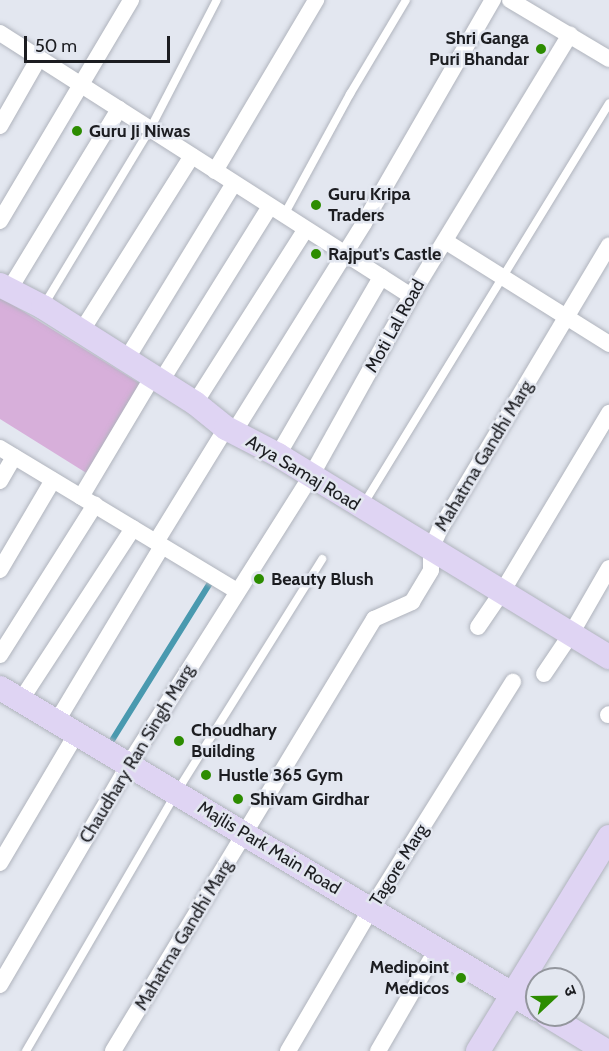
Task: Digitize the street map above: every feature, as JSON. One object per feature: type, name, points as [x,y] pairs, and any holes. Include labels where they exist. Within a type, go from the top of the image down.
[{"type":"street","points":[[0,221],[130,0]]},
{"type":"street","points":[[215,171],[316,0]]},
{"type":"street","points":[[0,863],[159,544],[364,223],[493,0]]},
{"type":"street","points":[[510,0],[609,59]]},
{"type":"street","points":[[0,33],[411,296]]},
{"type":"street","name":"Moti Lal Road","points":[[279,526],[311,476],[411,296],[570,35]]},
{"type":"street","points":[[0,126],[39,58]]},
{"type":"street","points":[[4,288],[119,109]]},
{"type":"street","points":[[81,332],[192,156]]},
{"type":"street","points":[[126,360],[234,183]]},
{"type":"street","points":[[0,655],[156,380],[277,210]]},
{"type":"street","points":[[195,403],[306,229]]},
{"type":"street","points":[[445,241],[609,344]]},
{"type":"street","name":"Mahatma Gandhi Marg","points":[[113,1051],[374,619],[412,602],[431,570],[431,549],[609,246]]},
{"type":"street","points":[[278,454],[381,277]]},
{"type":"street","name":"Arya Samaj Road","points":[[4,288],[43,307],[195,403],[230,430],[278,454],[362,508],[609,657]]},
{"type":"street","points":[[478,627],[502,592],[609,412]]},
{"type":"street","points":[[0,481],[7,453],[237,591]]},
{"type":"street","points":[[0,570],[53,480]]},
{"type":"street","name":"Chaudhary Ran Singh Marg","points":[[0,984],[129,764],[279,526]]},
{"type":"street","points":[[7,695],[133,528]]},
{"type":"street","points":[[544,674],[571,634],[609,568]]},
{"type":"street","name":"Tagore Marg","points":[[288,1051],[371,909],[513,682]]},
{"type":"street","name":"Majlis Park Main Road","points":[[7,695],[67,727],[525,1002]]},
{"type":"street","points":[[478,1051],[609,837]]},
{"type":"street","points":[[378,1051],[437,949]]},
{"type":"street","points":[[567,1027],[606,1051]]},
{"type":"lane","points":[[43,307],[150,129],[217,0]]},
{"type":"lane","points":[[277,210],[406,0]]},
{"type":"lane","points":[[362,508],[501,277],[609,104]]},
{"type":"lane","points":[[26,1051],[176,793],[322,560]]},
{"type":"shaded area","points":[[0,297],[142,385],[88,474],[0,419]]},
{"type":"waterway","points":[[111,742],[212,580]]},
{"type":"place","name":"Shri Ganga Puri Bhandar","points":[[541,49]]},
{"type":"place","name":"Guru Ji Niwas","points":[[77,131]]},
{"type":"place","name":"Guru Kripa Traders","points":[[316,205]]},
{"type":"place","name":"Rajput's Castle","points":[[316,254]]},
{"type":"place","name":"Beauty Blush","points":[[259,579]]},
{"type":"place","name":"Choudhary Building","points":[[179,741]]},
{"type":"place","name":"Hustle 365 Gym","points":[[206,775]]},
{"type":"place","name":"Shivam Girdhar","points":[[238,799]]},
{"type":"place","name":"Medipoint Medicos","points":[[461,978]]}]
